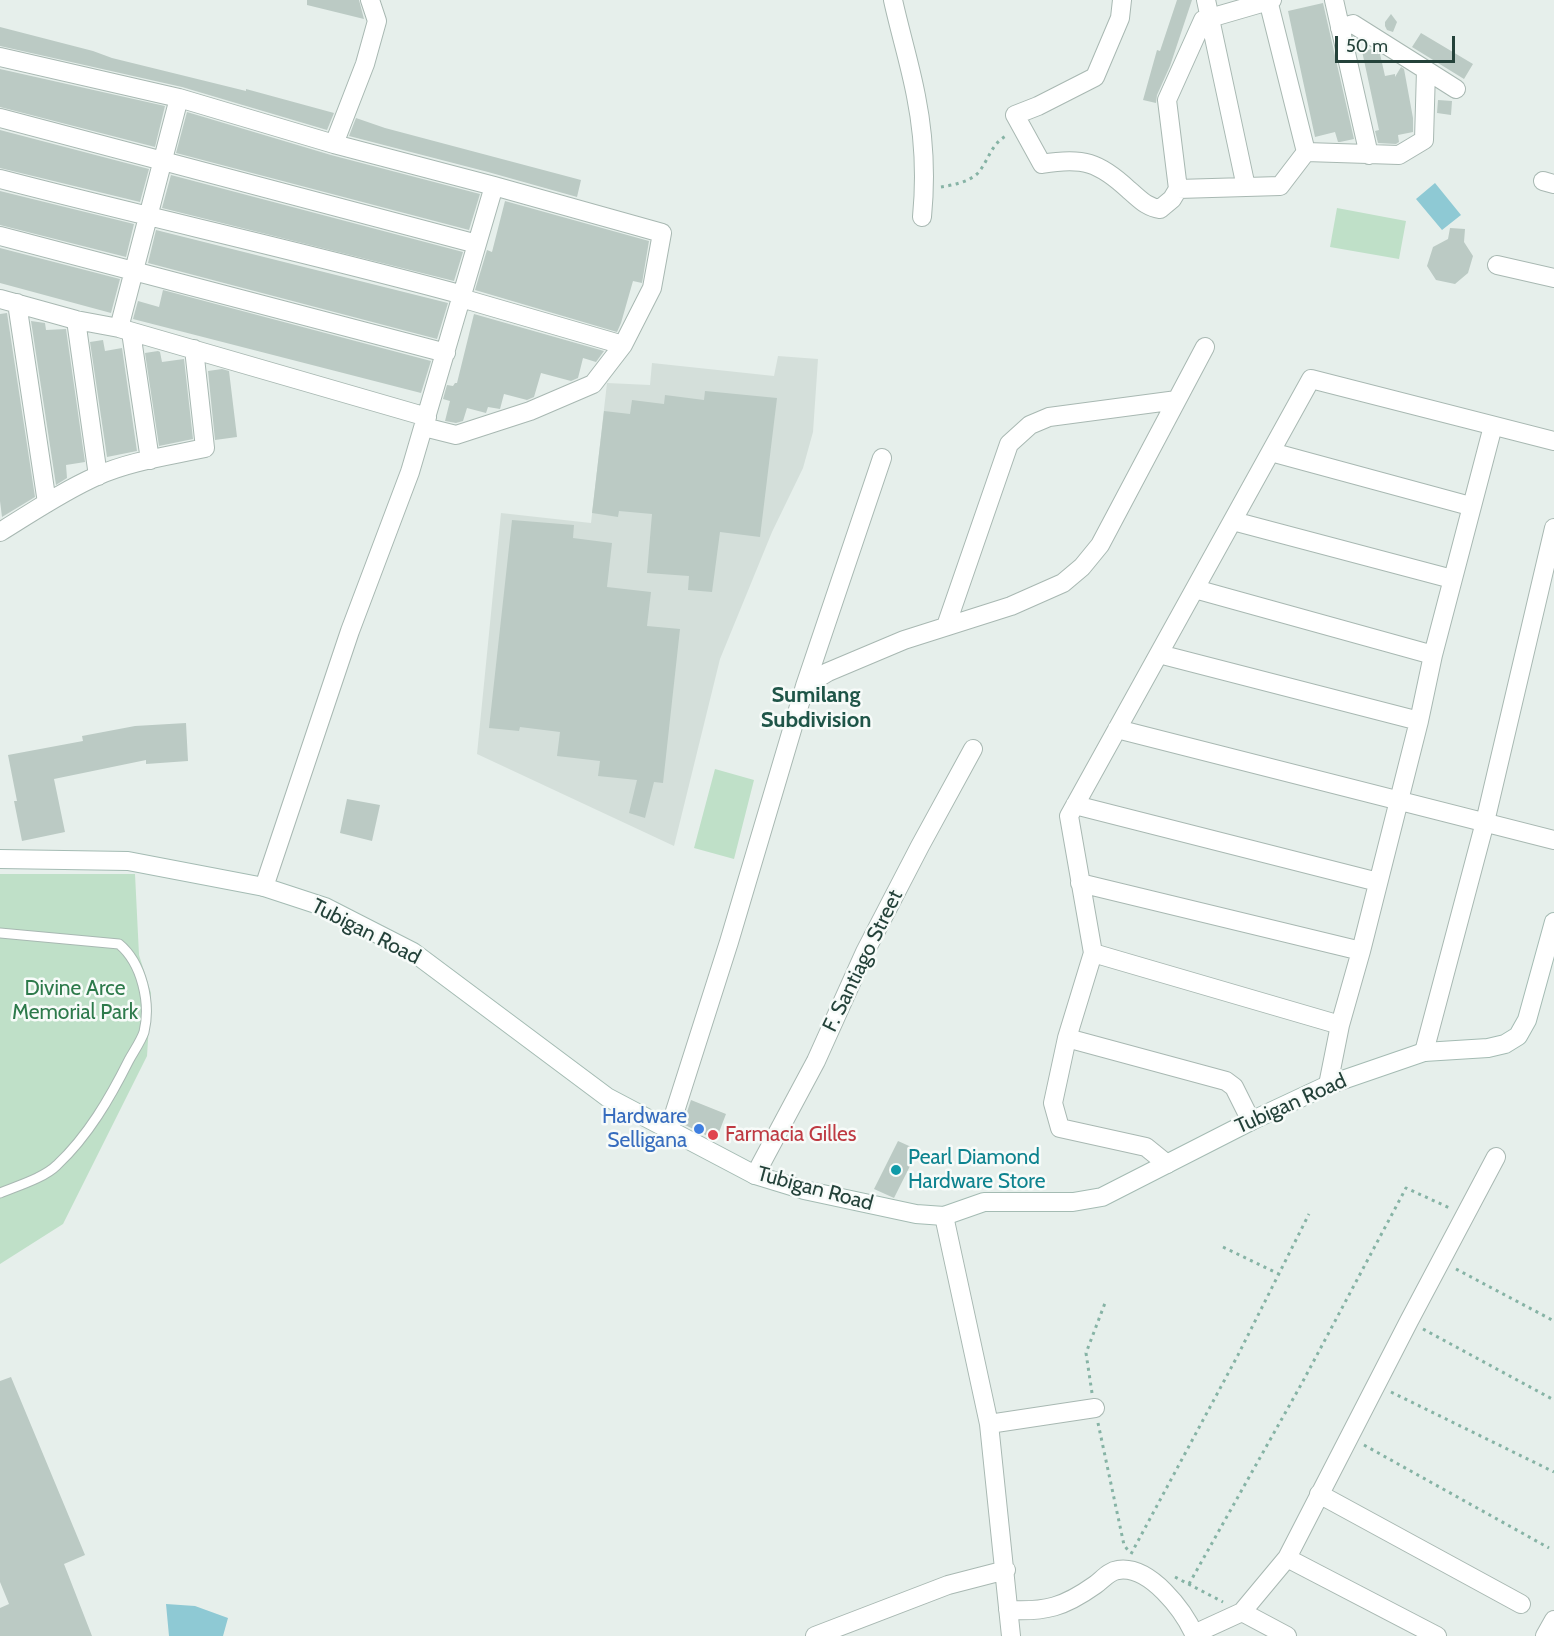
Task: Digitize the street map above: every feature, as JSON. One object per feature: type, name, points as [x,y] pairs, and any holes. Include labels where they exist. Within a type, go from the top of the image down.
[{"type":"street","points":[[893,0],[916,94],[924,164],[922,217]]},
{"type":"street","points":[[1122,0],[1120,18],[1095,77],[1015,115],[1042,164],[1057,161],[1086,161],[1113,175],[1148,207],[1160,209],[1172,199],[1178,189],[1167,100],[1208,9]]},
{"type":"street","points":[[1208,9],[1270,0],[1306,152]]},
{"type":"street","points":[[1334,0],[1369,155]]},
{"type":"street","points":[[334,144],[365,64],[377,21],[377,2]]},
{"type":"street","points":[[1208,9],[1246,187]]},
{"type":"street","points":[[1340,28],[1353,24],[1456,89]]},
{"type":"street","points":[[0,57],[178,98],[334,144],[662,233],[652,288],[623,345],[593,384],[530,411],[456,435],[426,422],[194,349],[8,301],[47,503]]},
{"type":"street","points":[[1306,152],[1399,155],[1424,140],[1426,70]]},
{"type":"street","points":[[150,460],[125,330],[134,270],[178,98]]},
{"type":"street","points":[[0,118],[163,159],[477,244]]},
{"type":"street","points":[[1178,189],[1280,186],[1306,152]]},
{"type":"street","points":[[0,179],[371,270],[623,345]]},
{"type":"street","points":[[264,886],[350,631],[410,472],[494,186]]},
{"type":"street","points":[[0,236],[446,353]]},
{"type":"street","points":[[1497,265],[1554,278]]},
{"type":"street","points":[[76,320],[98,476]]},
{"type":"street","points":[[805,686],[828,672],[904,640],[1011,606],[1064,583],[1082,567],[1100,545],[1205,347]]},
{"type":"street","points":[[0,532],[47,503],[98,476],[150,460],[205,448],[194,349]]},
{"type":"street","points":[[1167,1164],[1146,1147],[1060,1128],[1053,1103],[1067,1038],[1093,953],[1069,816],[1311,379],[1554,441]]},
{"type":"street","points":[[946,626],[1009,444],[1030,425],[1049,417],[1177,400]]},
{"type":"street","points":[[1328,1085],[1340,1025],[1362,951],[1419,722],[1433,655],[1492,426]]},
{"type":"street","points":[[1271,452],[1470,506]]},
{"type":"street","points":[[669,1130],[729,942],[805,686],[882,458]]},
{"type":"street","points":[[1233,521],[1452,579]]},
{"type":"street","points":[[1424,1052],[1485,822],[1554,528]]},
{"type":"street","points":[[1195,589],[1433,655]]},
{"type":"street","points":[[1159,654],[1419,722]]},
{"type":"street","points":[[1118,729],[1554,840]]},
{"type":"street","name":"F. Santiago Street","points":[[755,1175],[816,1061],[865,952],[973,749]]},
{"type":"street","points":[[1075,805],[1378,882]]},
{"type":"street","name":"Tubigan Road","points":[[0,859],[128,861],[264,886],[325,908],[413,952],[607,1097],[755,1175],[804,1190],[916,1214],[944,1216],[984,1202],[1072,1202],[1102,1197],[1251,1121],[1328,1085],[1424,1052],[1488,1048],[1505,1044],[1518,1036],[1527,1020],[1554,922]]},
{"type":"street","points":[[1080,883],[1362,951]]},
{"type":"street","points":[[1093,953],[1340,1025]]},
{"type":"street","points":[[1067,1038],[1226,1081],[1234,1087],[1251,1121]]},
{"type":"street","points":[[1008,1610],[1034,1612],[1059,1606],[1094,1586],[1110,1573],[1127,1570],[1151,1582],[1170,1597],[1185,1617],[1194,1635],[1242,1612],[1287,1558],[1496,1157]]},
{"type":"street","points":[[944,1216],[989,1425],[1006,1570],[1011,1636]]},
{"type":"street","points":[[989,1425],[1095,1408]]},
{"type":"street","points":[[1319,1494],[1521,1604]]},
{"type":"street","points":[[1287,1558],[1437,1636]]},
{"type":"street","points":[[815,1636],[948,1585],[1006,1570]]},
{"type":"street","points":[[1242,1612],[1287,1636]]},
{"type":"street","points":[[1545,1636],[1554,1620]]},
{"type":"lane","points":[[0,933],[119,944],[129,952],[139,974],[146,1001],[144,1033],[102,1110],[77,1144],[56,1167],[24,1184],[0,1193]]},
{"type":"path","points":[[924,189],[950,186],[976,175],[993,146],[1001,138],[1021,128]]},
{"type":"path","points":[[1189,1584],[1302,1383],[1406,1188],[1466,1215]]},
{"type":"path","points":[[1105,1303],[1086,1353],[1095,1408],[1124,1545],[1131,1554],[1238,1355],[1309,1214]]},
{"type":"path","points":[[1223,1247],[1279,1274]]},
{"type":"path","points":[[1441,1261],[1554,1321]]},
{"type":"path","points":[[1408,1322],[1554,1400]]},
{"type":"path","points":[[1376,1385],[1554,1472]]},
{"type":"path","points":[[1349,1437],[1550,1548]]},
{"type":"path","points":[[1169,1574],[1242,1612]]},
{"type":"shaded area","points":[[778,356],[818,359],[813,432],[803,468],[772,532],[720,659],[674,846],[477,754],[501,513],[591,523],[607,383],[650,385],[652,363],[774,376]]},
{"type":"green space","points":[[1337,208],[1406,221],[1399,259],[1330,247]]},
{"type":"green space","points":[[715,769],[754,780],[734,859],[694,848]]},
{"type":"green space","name":"Divine Arce Memorial Park","points":[[0,874],[135,874],[139,955],[151,993],[147,1056],[63,1224],[0,1264]]},
{"type":"water","points":[[1435,183],[1461,215],[1442,230],[1416,199]]},
{"type":"water","points":[[166,1604],[195,1606],[228,1618],[223,1636],[169,1636]]},
{"type":"building","points":[[307,0],[359,0],[364,19],[307,5]]},
{"type":"building","points":[[1177,0],[1192,0],[1156,103],[1143,100],[1157,50],[1160,51]]},
{"type":"building","points":[[1323,3],[1354,139],[1340,142],[1335,132],[1315,137],[1288,11]]},
{"type":"building","points":[[1391,14],[1397,22],[1393,32],[1387,30],[1385,26]]},
{"type":"building","points":[[0,27],[112,58],[246,91],[246,89],[334,113],[327,130],[182,87],[0,46]]},
{"type":"building","points":[[1421,33],[1473,64],[1464,79],[1412,47]]},
{"type":"building","points":[[1372,49],[1380,54],[1385,76],[1395,74],[1395,77],[1401,67],[1404,69],[1413,118],[1413,132],[1398,135],[1399,142],[1396,144],[1378,143],[1375,131],[1379,130],[1362,51]]},
{"type":"building","points":[[0,69],[165,106],[155,147],[0,107]]},
{"type":"building","points":[[1438,100],[1452,101],[1451,115],[1437,113]]},
{"type":"building","points":[[187,112],[331,155],[480,194],[469,230],[176,153]]},
{"type":"building","points":[[356,118],[385,128],[581,180],[577,197],[349,136]]},
{"type":"building","points":[[0,130],[149,169],[140,202],[0,168]]},
{"type":"building","points":[[171,175],[463,252],[454,281],[162,208]]},
{"type":"building","points":[[0,191],[134,224],[126,257],[0,225]]},
{"type":"building","points":[[505,201],[649,241],[642,283],[633,281],[617,332],[475,290],[487,250],[492,252]]},
{"type":"building","points":[[1450,228],[1465,229],[1464,242],[1473,256],[1468,273],[1455,284],[1436,280],[1427,266],[1433,247],[1448,239]]},
{"type":"building","points":[[156,230],[448,303],[437,339],[148,263]]},
{"type":"building","points":[[0,248],[120,279],[111,313],[0,283]]},
{"type":"building","points":[[163,290],[431,361],[421,393],[133,319],[138,301],[159,307]]},
{"type":"building","points":[[7,313],[35,497],[2,517],[0,501],[0,314]]},
{"type":"building","points":[[474,314],[604,351],[596,362],[583,358],[578,378],[571,381],[541,373],[534,397],[527,400],[504,394],[500,409],[488,407],[486,413],[467,408],[463,421],[456,423],[445,421],[450,401],[443,399],[447,385],[453,386],[457,383]]},
{"type":"building","points":[[31,321],[45,323],[46,330],[66,329],[85,462],[66,465],[67,478],[56,485]]},
{"type":"building","points":[[103,340],[105,351],[122,348],[137,451],[107,457],[90,342]]},
{"type":"building","points":[[158,351],[162,362],[184,359],[193,439],[159,446],[145,353]]},
{"type":"building","points":[[222,369],[229,371],[237,437],[215,440],[208,371]]},
{"type":"building","points":[[705,391],[777,398],[760,537],[720,532],[712,592],[688,590],[689,576],[647,573],[652,514],[619,511],[618,517],[592,513],[604,411],[630,414],[632,400],[664,404],[665,395],[704,400]]},
{"type":"building","points":[[512,520],[574,525],[573,538],[612,543],[607,587],[651,592],[647,626],[680,629],[663,783],[654,782],[645,818],[629,813],[637,780],[598,776],[600,761],[557,756],[560,732],[520,727],[519,731],[489,728]]},
{"type":"building","points":[[186,723],[188,761],[146,764],[146,760],[54,779],[65,832],[22,841],[8,755],[83,741],[82,736],[135,726]]},
{"type":"building","points":[[347,799],[380,805],[372,841],[340,833]]},
{"type":"building","points":[[691,1100],[726,1114],[716,1140],[683,1124]]},
{"type":"building","name":"Pearl Diamond Hardware Store","points":[[898,1141],[918,1150],[894,1198],[874,1189]]},
{"type":"building","points":[[11,1377],[85,1555],[64,1564],[92,1636],[0,1636],[0,1608],[9,1604],[0,1582],[0,1381]]},
{"type":"place","name":"Hardware Selligana","points":[[699,1129]]},
{"type":"place","name":"Farmacia Gilles","points":[[713,1135]]},
{"type":"place","name":"Pearl Diamond Hardware Store","points":[[896,1170]]},
{"type":"district","name":"Sumilang Subdivision","points":[[816,708]]}]
